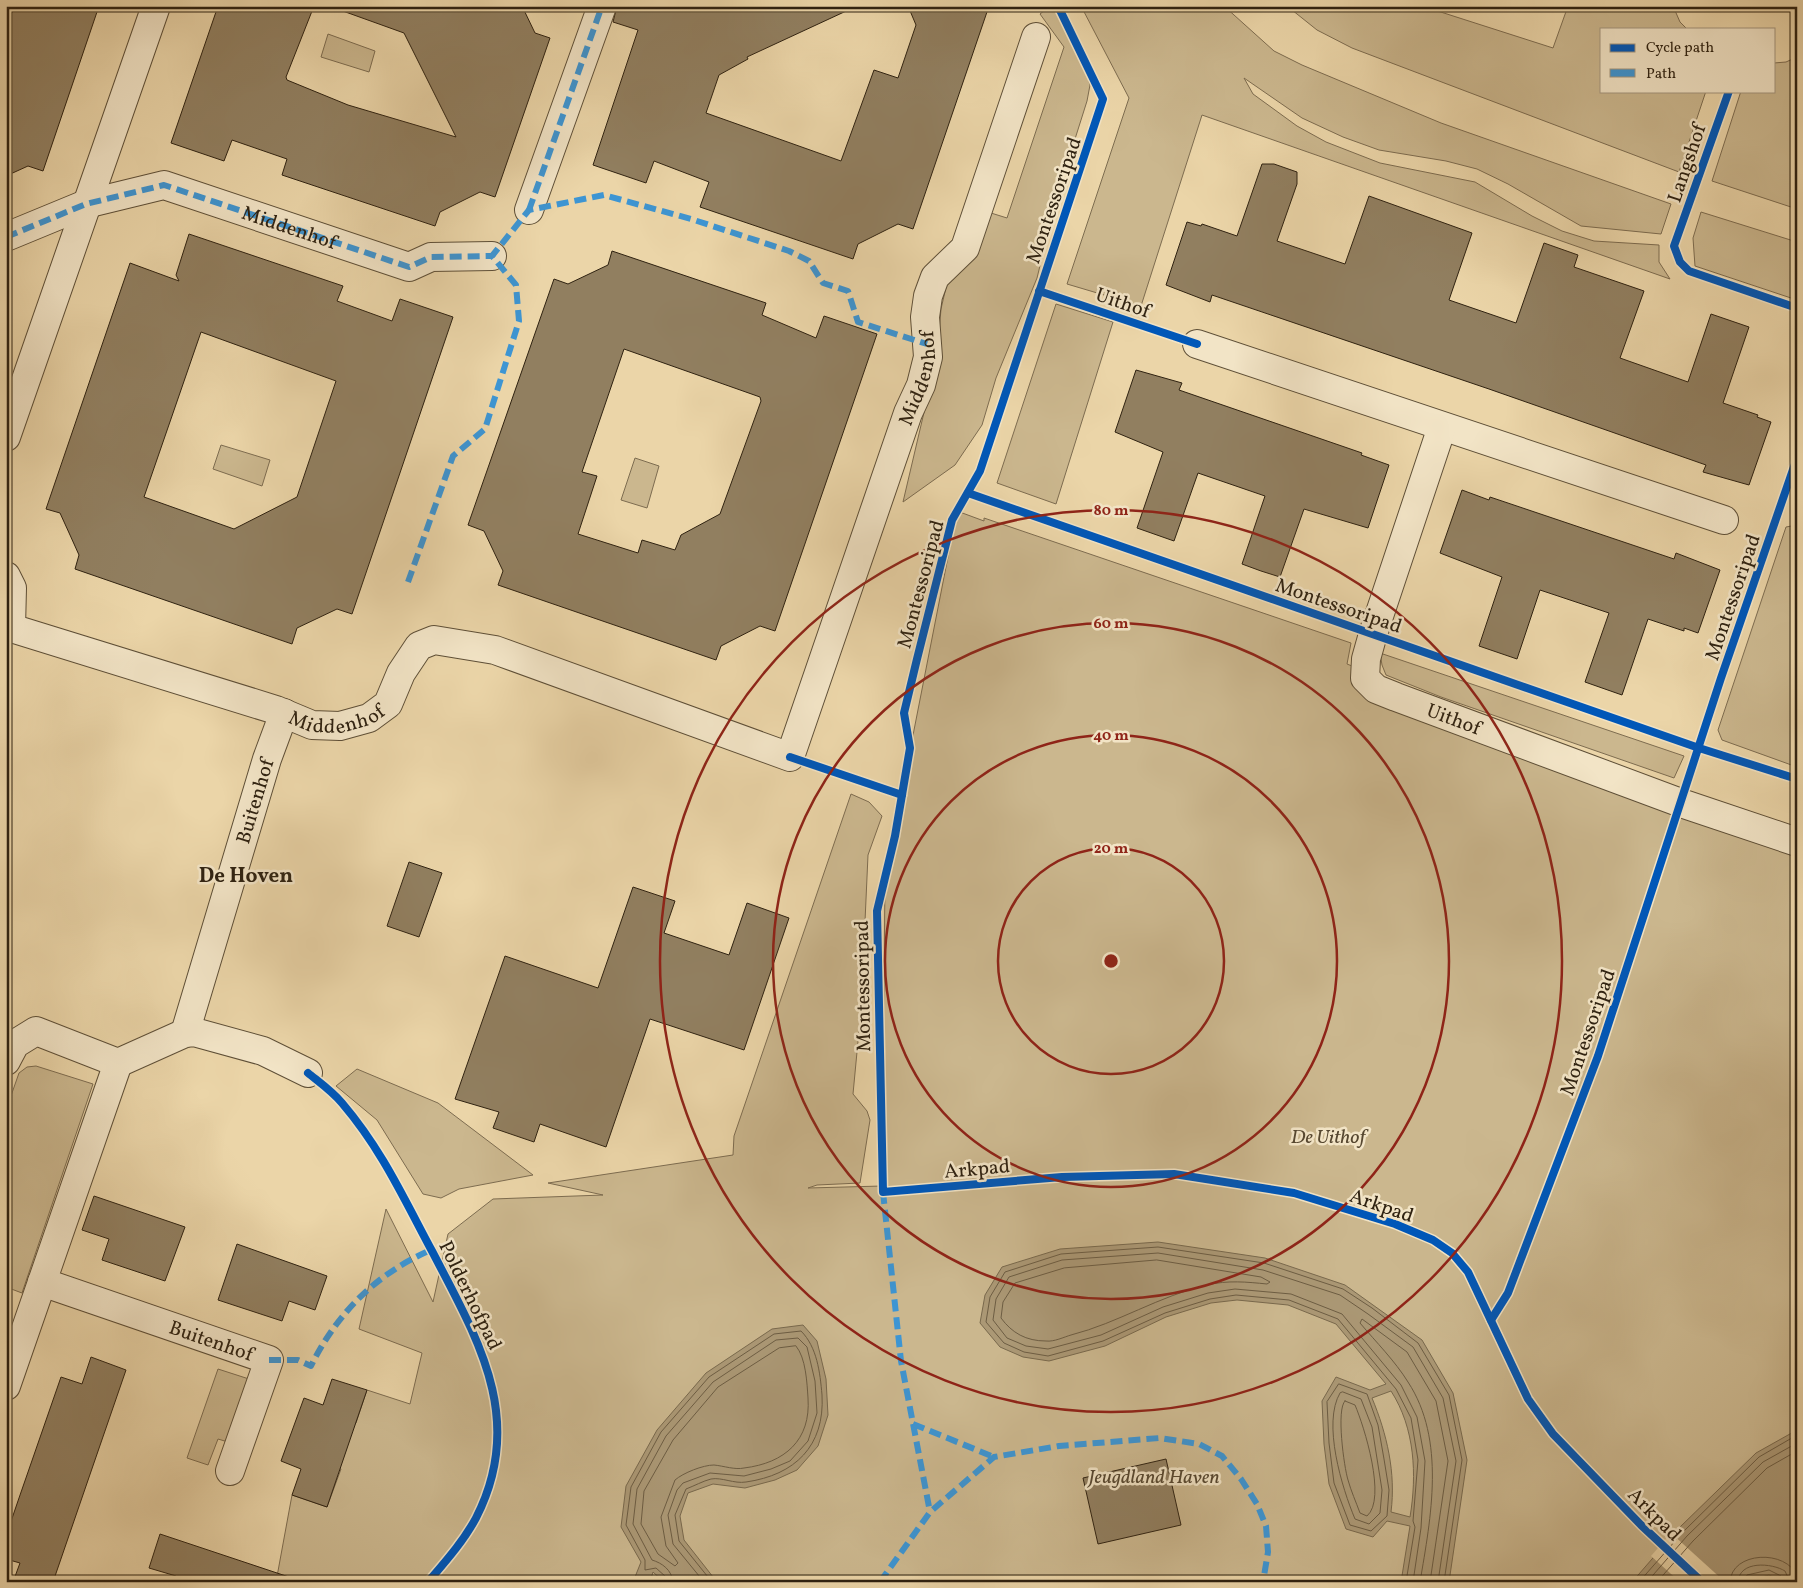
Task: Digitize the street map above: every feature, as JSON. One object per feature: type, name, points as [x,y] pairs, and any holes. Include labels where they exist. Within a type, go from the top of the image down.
[{"type":"street","points":[[6,437],[156,6]]},
{"type":"street","points":[[529,210],[602,6]]},
{"type":"street","name":"Middenhof","points":[[6,576],[12,588],[9,630],[284,713],[312,725],[340,726],[369,718],[388,704],[401,673],[419,646],[434,640],[495,650],[790,757],[908,413],[921,385],[928,357],[925,317],[928,296],[935,277],[965,248],[1036,37]]},
{"type":"street","name":"Middenhof","points":[[6,238],[86,204],[164,185],[409,267],[431,257],[492,256]]},
{"type":"street","points":[[1197,344],[1724,520]]},
{"type":"street","name":"Uithof","points":[[1442,427],[1373,634],[1366,659],[1365,678],[1376,689],[1405,701],[1681,803],[1797,842]]},
{"type":"street","name":"Buitenhof","points":[[185,1033],[267,759],[284,713]]},
{"type":"street","points":[[6,1061],[15,1044],[36,1031],[118,1063],[185,1033],[194,1032],[263,1051],[308,1072]]},
{"type":"street","points":[[6,1386],[118,1063]]},
{"type":"street","name":"Buitenhof","points":[[42,1282],[269,1360],[230,1471]]},
{"type":"green space","points":[[1050,6],[1058,6],[1077,36],[1090,85],[1087,101],[1057,196],[1037,278],[996,378],[982,425],[955,465],[903,502],[937,357],[941,309],[947,283],[974,254],[991,213],[1007,218],[1064,47],[1040,14]]},
{"type":"green space","points":[[1081,6],[1224,6],[1274,51],[1302,65],[1441,123],[1671,204],[1661,234],[1581,226],[1508,184],[1477,169],[1446,161],[1379,150],[1343,137],[1302,118],[1244,78],[1253,94],[1297,126],[1326,142],[1380,163],[1475,182],[1532,216],[1562,231],[1594,241],[1659,245],[1659,262],[1670,279],[1202,115],[1141,306],[1067,284],[1129,98]]},
{"type":"green space","points":[[1287,6],[1422,6],[1553,48],[1568,6],[1673,6],[1680,22],[1686,28],[1600,28],[1600,92],[1706,92],[1679,172],[1352,48],[1317,30]]},
{"type":"green space","points":[[328,34],[375,51],[369,72],[321,57]]},
{"type":"green space","points":[[1797,57],[1797,209],[1712,181],[1741,92],[1776,92],[1776,63],[1786,62]]},
{"type":"green space","points":[[1701,212],[1797,242],[1797,300],[1695,266],[1693,238]]},
{"type":"green space","points":[[1056,304],[1113,322],[1056,504],[997,483]]},
{"type":"green space","points":[[221,445],[270,460],[262,486],[213,469]]},
{"type":"green space","points":[[635,458],[659,466],[647,508],[621,500]]},
{"type":"green space","name":"De Uithof","points":[[957,511],[984,521],[984,518],[1351,643],[1347,664],[1634,778],[1797,827],[1797,1582],[276,1582],[292,1495],[327,1507],[341,1469],[329,1465],[345,1420],[356,1423],[367,1390],[410,1404],[422,1353],[359,1329],[386,1209],[433,1302],[448,1234],[493,1199],[603,1195],[548,1183],[733,1155],[734,1136],[851,794],[869,802],[882,816],[868,855],[861,1010],[853,1094],[867,1111],[870,1120],[860,1183],[817,1185],[808,1188],[882,1186],[885,878]]},
{"type":"green space","points":[[1797,525],[1797,767],[1722,740],[1718,730],[1786,527]]},
{"type":"green space","points":[[1380,653],[1684,756],[1674,778],[1441,697],[1386,675]]},
{"type":"green space","points":[[36,1066],[93,1084],[22,1293],[6,1287],[6,1110],[19,1073],[27,1067]]},
{"type":"green space","points":[[357,1069],[438,1103],[533,1175],[459,1189],[441,1198],[423,1194],[377,1120],[336,1086]]},
{"type":"green space","points":[[218,1369],[249,1379],[228,1442],[218,1439],[208,1465],[187,1458]]},
{"type":"water","points":[[1158,1242],[1265,1258],[1345,1285],[1422,1340],[1453,1393],[1467,1460],[1449,1582],[1401,1582],[1410,1526],[1387,1521],[1373,1537],[1346,1529],[1329,1484],[1324,1444],[1322,1401],[1336,1377],[1370,1390],[1386,1384],[1336,1324],[1288,1305],[1237,1300],[1211,1303],[1166,1317],[1105,1346],[1049,1361],[1023,1357],[1000,1347],[980,1323],[985,1295],[1002,1267],[1060,1249]],"holes":[[[1391,1391],[1405,1420],[1412,1452],[1413,1485],[1410,1517],[1391,1512],[1392,1483],[1389,1454],[1372,1398]]]},
{"type":"water","points":[[803,1325],[817,1341],[826,1379],[828,1415],[818,1446],[797,1470],[775,1480],[745,1488],[713,1484],[688,1493],[680,1516],[684,1540],[717,1582],[664,1582],[653,1572],[650,1582],[633,1582],[641,1562],[621,1527],[626,1486],[657,1430],[706,1373],[772,1329]]},
{"type":"water","points":[[1797,1430],[1797,1582],[1783,1582],[1769,1575],[1744,1582],[1632,1582],[1679,1528],[1756,1453]]},
{"type":"pier","points":[[1671,1533],[1725,1582],[1680,1582],[1651,1556]]},
{"type":"building","points":[[6,6],[99,6],[43,171],[28,166],[6,176]]},
{"type":"building","points":[[218,6],[314,6],[286,77],[287,80],[348,105],[456,137],[404,33],[340,10],[341,6],[522,6],[535,33],[550,38],[495,197],[480,192],[440,212],[435,226],[282,175],[287,159],[232,140],[224,161],[171,143]]},
{"type":"building","points":[[617,6],[857,6],[747,57],[748,59],[719,75],[706,113],[841,161],[874,70],[898,78],[916,25],[908,6],[989,6],[913,229],[898,224],[858,244],[853,259],[700,207],[709,182],[654,161],[646,183],[593,165],[638,30],[613,22]]},
{"type":"building","points":[[1262,164],[1274,164],[1297,172],[1297,184],[1277,241],[1345,264],[1369,196],[1472,233],[1449,300],[1516,323],[1544,243],[1578,255],[1574,267],[1644,291],[1620,358],[1688,382],[1711,314],[1749,327],[1723,403],[1758,415],[1757,417],[1771,422],[1749,485],[1703,472],[1706,465],[1489,389],[1212,295],[1210,302],[1166,285],[1187,222],[1201,226],[1202,224],[1237,236]]},
{"type":"building","points":[[189,234],[343,286],[337,301],[392,321],[400,299],[453,317],[352,614],[337,609],[297,628],[292,644],[75,569],[79,555],[60,513],[46,509],[130,263],[179,281],[176,275]],"holes":[[[201,332],[336,381],[297,497],[234,529],[144,497]]]},
{"type":"building","points":[[612,251],[766,303],[762,315],[816,338],[824,316],[877,334],[775,631],[760,626],[721,646],[716,660],[498,585],[503,571],[484,531],[468,525],[554,279],[568,284],[608,265]],"holes":[[[624,349],[760,397],[761,401],[720,514],[681,535],[675,550],[642,540],[638,553],[578,534],[597,476],[582,472]]]},
{"type":"building","points":[[1136,370],[1182,383],[1179,390],[1362,453],[1361,455],[1389,465],[1368,528],[1304,509],[1280,577],[1261,571],[1242,564],[1265,496],[1198,473],[1174,541],[1137,528],[1163,452],[1115,432]]},
{"type":"building","points":[[1462,490],[1489,500],[1490,497],[1674,559],[1676,553],[1720,570],[1698,633],[1684,628],[1684,631],[1648,619],[1622,695],[1585,682],[1609,613],[1540,590],[1517,659],[1479,646],[1502,577],[1440,553]]},
{"type":"building","points":[[409,862],[442,873],[419,937],[387,926]]},
{"type":"building","points":[[633,887],[675,901],[664,933],[729,955],[747,903],[789,918],[744,1050],[650,1019],[606,1147],[540,1124],[534,1142],[493,1128],[499,1112],[455,1099],[505,956],[598,988]]},
{"type":"building","points":[[94,1196],[185,1227],[165,1281],[102,1260],[109,1239],[82,1230]]},
{"type":"building","points":[[237,1244],[327,1276],[315,1310],[289,1301],[282,1321],[218,1300]]},
{"type":"building","points":[[91,1357],[126,1370],[53,1582],[13,1582],[20,1563],[6,1559],[6,1536],[19,1498],[61,1377],[82,1384]]},
{"type":"building","points":[[332,1379],[367,1390],[327,1507],[292,1495],[301,1469],[281,1461],[304,1398],[323,1405]]},
{"type":"building","points":[[1166,1459],[1181,1525],[1098,1544],[1083,1478]]},
{"type":"building","points":[[160,1534],[289,1577],[288,1582],[174,1582],[176,1576],[149,1568]]},
{"type":"marked path","points":[[529,210],[602,6]]},
{"type":"marked path","points":[[6,237],[86,204],[164,185],[409,267],[431,257],[492,256]]},
{"type":"marked path","points":[[408,582],[453,456],[485,429],[519,321],[516,285],[492,256],[529,210],[604,195],[691,219],[789,251],[809,261],[823,283],[848,291],[858,322],[927,344]]},
{"type":"marked path","points":[[883,1192],[901,1361],[930,1512]]},
{"type":"marked path","points":[[269,1360],[298,1360],[311,1366],[333,1329],[361,1297],[393,1270],[431,1250]]},
{"type":"marked path","points":[[913,1424],[994,1457]]},
{"type":"marked path","points":[[880,1582],[930,1512],[994,1457],[1059,1446],[1160,1438],[1199,1444],[1222,1456],[1241,1479],[1257,1504],[1266,1526],[1268,1552],[1263,1582]]},
{"type":"cycle path","name":"Montessoripad","points":[[1058,6],[1103,99],[980,471],[952,520],[904,713],[910,748],[895,836],[877,911],[883,1192],[1062,1177],[1174,1174],[1294,1193],[1395,1224],[1433,1240],[1452,1253],[1468,1272],[1528,1399],[1553,1434],[1641,1525],[1702,1582]]},
{"type":"cycle path","name":"Langshof","points":[[1729,92],[1674,246],[1680,262],[1689,271],[1797,308]]},
{"type":"cycle path","points":[[1039,291],[1197,344]]},
{"type":"cycle path","name":"Montessoripad","points":[[1491,1320],[1508,1293],[1598,1056],[1721,678],[1797,458]]},
{"type":"cycle path","name":"Montessoripad","points":[[968,493],[1699,748],[1797,779]]},
{"type":"cycle path","points":[[790,757],[902,795]]},
{"type":"cycle path","name":"Polderhofpad","points":[[308,1073],[342,1103],[369,1138],[380,1156],[465,1315],[490,1380],[496,1413],[497,1447],[491,1482],[471,1527],[454,1552],[428,1582]]},
{"type":"district","name":"De Hoven","points":[[246,875]]},
{"type":"park label","name":"Jeugdland Haven","points":[[1154,1476]]}]
